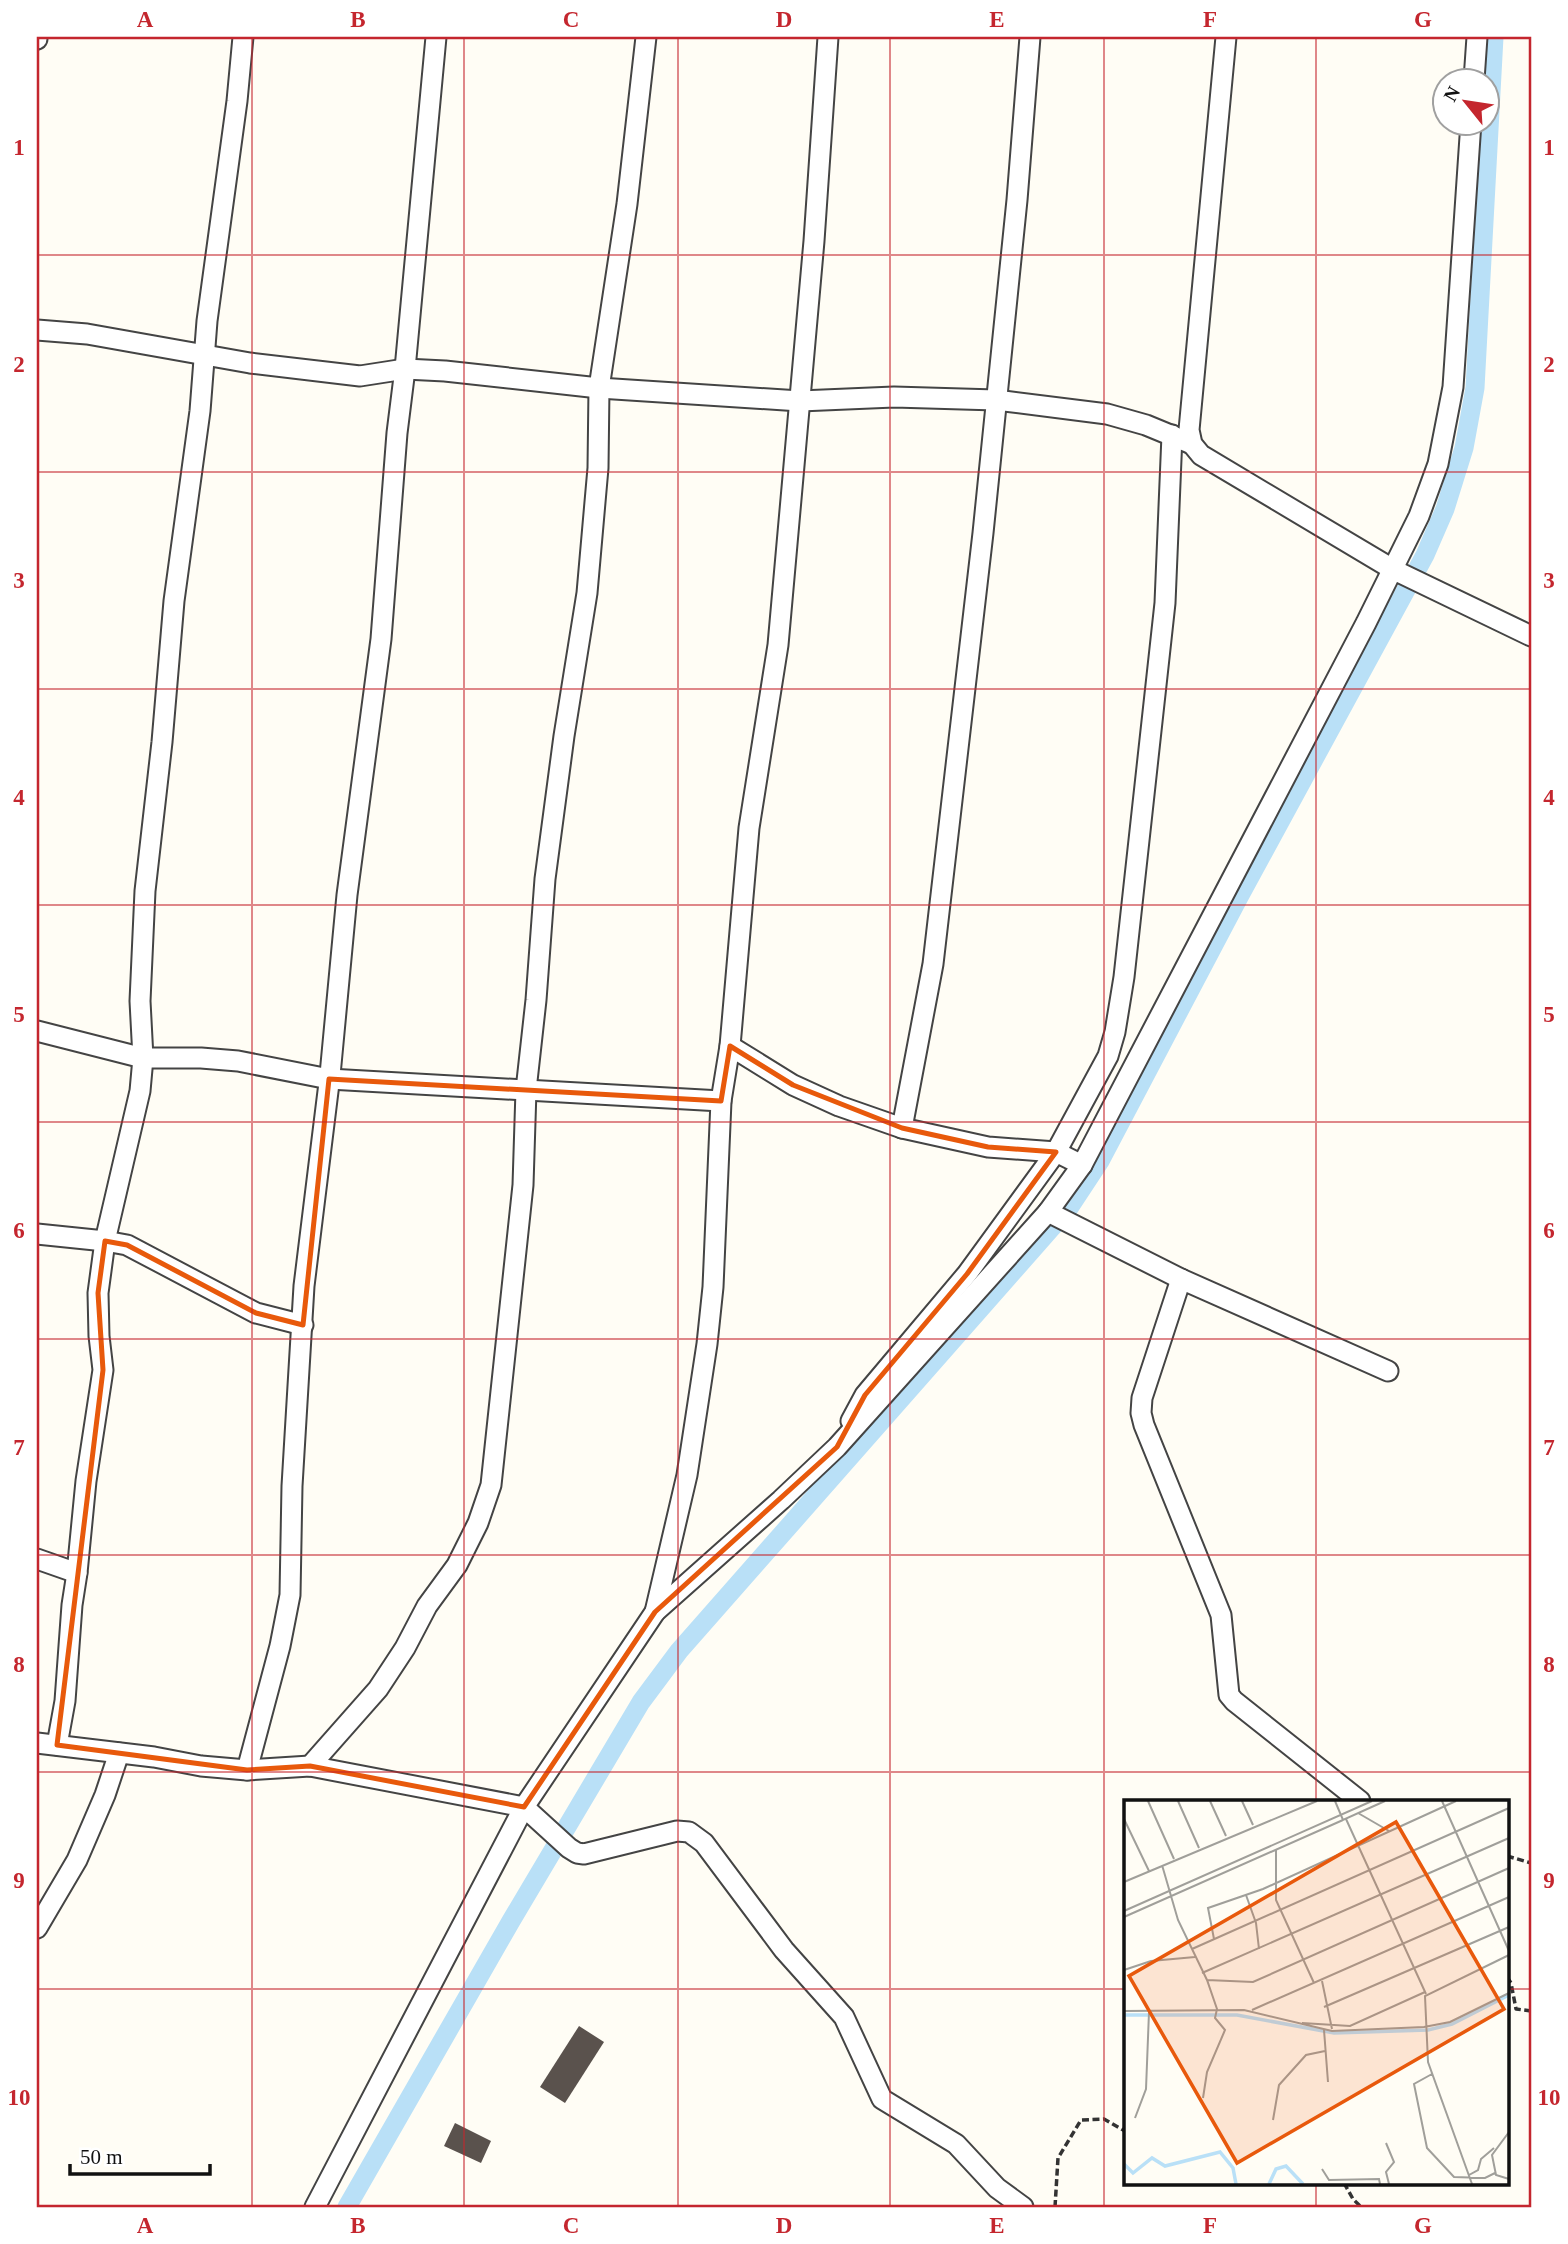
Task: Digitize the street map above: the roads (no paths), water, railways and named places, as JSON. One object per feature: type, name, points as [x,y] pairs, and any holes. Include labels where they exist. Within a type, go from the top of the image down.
[{"type":"street","points":[[57,1745],[65,1701],[72,1605],[86,1480],[103,1370],[98,1293],[105,1241],[140,1091],[143,1058],[140,1000],[145,891],[174,601],[188,507],[206,356],[207,321],[243,37]]},
{"type":"street","points":[[247,1770],[280,1646],[289,1595],[292,1486],[304,1286],[329,1079],[346,895],[381,639],[397,433],[436,37]]},
{"type":"street","points":[[310,1766],[378,1689],[405,1648],[427,1606],[457,1565],[478,1523],[491,1485],[523,1185],[526,1090],[545,879],[587,593],[598,468],[600,388],[627,204],[646,37]]},
{"type":"street","points":[[655,1612],[687,1475],[707,1344],[713,1287],[721,1101],[730,1046],[749,828],[778,645],[814,241],[828,37]]},
{"type":"street","points":[[902,1128],[933,964],[983,533],[1017,200],[1030,37]]},
{"type":"street","points":[[1192,444],[1189,430],[1226,37]]},
{"type":"street","points":[[1475,66],[1477,37]]},
{"type":"street","points":[[315,2207],[524,1807],[655,1612],[837,1447],[1048,1212],[1082,1165],[1394,570],[1419,516],[1438,464],[1453,387],[1470,136]]},
{"type":"street","points":[[37,330],[87,334],[206,356],[360,376],[405,369],[445,371],[600,388],[800,401],[894,397],[996,400],[1107,414],[1146,425],[1192,444],[1201,454],[1394,570],[1531,636]]},
{"type":"street","points":[[837,1447],[865,1395],[967,1274],[1056,1152],[1108,1056],[1120,1005],[1165,603],[1172,435]]},
{"type":"street","points":[[37,1031],[143,1058],[238,1061],[329,1079],[721,1101]]},
{"type":"street","points":[[730,1046],[793,1086],[839,1106],[902,1128],[988,1147],[1056,1152],[1082,1165]]},
{"type":"street","points":[[1048,1212],[1181,1279],[1388,1371]]},
{"type":"street","points":[[37,1234],[127,1245],[256,1313],[303,1325]]},
{"type":"street","points":[[1181,1279],[1142,1398],[1141,1413],[1221,1615],[1229,1695],[1359,1800]]},
{"type":"street","points":[[37,1559],[77,1573]]},
{"type":"street","points":[[37,1743],[247,1770],[310,1766],[524,1807],[577,1853],[584,1854],[677,1831],[696,1836],[783,1950],[844,2017],[882,2099],[956,2144],[996,2188],[1023,2207]]},
{"type":"street","points":[[37,1928],[76,1860],[105,1795],[119,1753]]},
{"type":"waterway","points":[[347,2207],[511,1921],[641,1702],[679,1651],[1069,1208],[1100,1161],[1239,897],[1425,555],[1445,509],[1464,448],[1475,388],[1494,37]]}]
